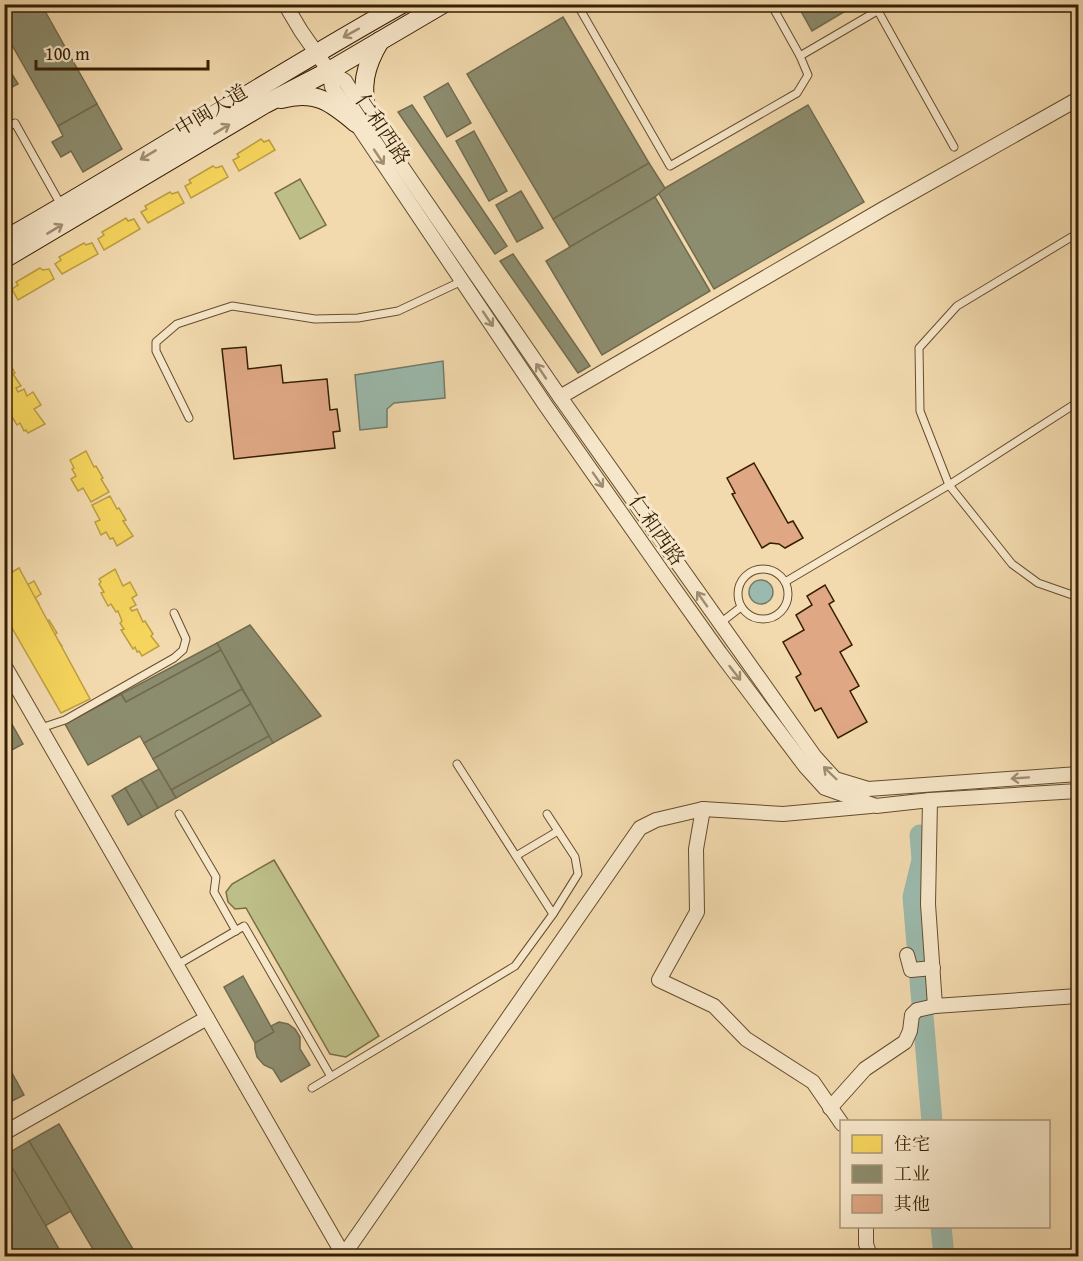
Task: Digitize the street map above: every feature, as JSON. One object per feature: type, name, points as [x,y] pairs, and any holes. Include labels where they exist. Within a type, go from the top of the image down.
[{"type":"main road","name":"中闽大道","points":[[4,240],[316,52],[402,4]]},
{"type":"main road","name":"中闽大道","points":[[4,259],[265,104],[329,71],[443,4]]},
{"type":"main road","points":[[265,104],[288,98],[318,97],[361,120],[366,74],[371,56],[380,41]]},
{"type":"street","name":"仁和西路","points":[[285,4],[329,71],[332,87],[361,120],[719,624],[815,757],[835,779],[868,789],[1078,774]]},
{"type":"street","points":[[560,398],[883,208],[1078,99]]},
{"type":"street","name":"仁和西路","points":[[361,120],[462,281],[546,406],[720,653],[805,766],[825,788],[876,806],[930,800],[1078,791]]},
{"type":"street","points":[[720,653],[733,642]]},
{"type":"street","points":[[4,665],[343,1256],[640,828],[656,820],[703,809],[783,814],[876,806]]},
{"type":"street","points":[[928,1008],[931,968],[928,904],[930,800]]},
{"type":"street","points":[[703,809],[696,849],[697,912],[659,980],[714,1006],[746,1039],[813,1082],[840,1121]]},
{"type":"street","points":[[907,955],[911,970],[931,968]]},
{"type":"street","points":[[830,1108],[865,1069],[905,1042],[910,1031],[912,1015],[928,1008],[1078,996]]},
{"type":"street","points":[[4,1132],[207,1018]]},
{"type":"street","points":[[866,1228],[866,1244],[870,1257]]},
{"type":"lane","points":[[577,4],[670,166],[797,93],[808,75],[771,4]]},
{"type":"lane","points":[[800,56],[888,4]]},
{"type":"lane","points":[[878,11],[954,147]]},
{"type":"lane","points":[[4,129],[15,123],[62,207]]},
{"type":"lane","points":[[1078,233],[957,306],[919,348],[920,411],[949,485],[1012,564],[1038,583],[1078,597]]},
{"type":"lane","points":[[189,418],[156,351],[156,342],[177,324],[232,306],[315,319],[358,318],[398,311],[462,281]]},
{"type":"lane","points":[[785,582],[949,485],[1078,402]]},
{"type":"lane","points":[[763,568],[780,574],[785,582],[788,597],[781,612],[759,619],[751,617],[741,607],[737,597],[737,588],[747,573],[763,568]]},
{"type":"lane","points":[[719,624],[741,607]]},
{"type":"lane","points":[[41,728],[65,720],[174,658],[183,650],[186,639],[174,613]]},
{"type":"lane","points":[[458,764],[553,914]]},
{"type":"lane","points":[[179,814],[216,877],[214,892],[236,931]]},
{"type":"lane","points":[[312,1088],[330,1075],[515,966],[553,914],[578,874],[575,857],[547,814]]},
{"type":"lane","points":[[516,856],[558,831]]},
{"type":"lane","points":[[177,965],[244,926],[330,1075]]},
{"type":"green space","points":[[300,179],[326,225],[300,239],[275,193]]},
{"type":"green space","points":[[274,860],[379,1036],[346,1057],[330,1054],[246,908],[235,909],[228,902],[226,892],[232,884]]},
{"type":"shaded area","points":[[443,361],[445,398],[394,403],[387,409],[387,427],[360,430],[355,375]]},
{"type":"shaded area","points":[[761,580],[769,584],[773,592],[769,600],[761,604],[753,600],[749,592],[753,584]]},
{"type":"building: 住宅","points":[[261,139],[264,142],[269,140],[275,150],[239,171],[233,160],[239,157],[237,154]]},
{"type":"building: 住宅","points":[[213,166],[216,168],[222,166],[228,177],[191,198],[185,186],[191,183],[189,180]]},
{"type":"building: 住宅","points":[[170,192],[172,194],[178,192],[184,203],[148,223],[141,212],[147,209],[145,206]]},
{"type":"building: 住宅","points":[[126,218],[128,221],[134,219],[140,229],[104,250],[98,239],[104,235],[102,232]]},
{"type":"building: 住宅","points":[[84,243],[86,245],[92,243],[98,254],[62,274],[55,264],[61,260],[59,257]]},
{"type":"building: 住宅","points":[[40,268],[49,269],[54,279],[18,300],[12,289],[18,285],[16,282]]},
{"type":"building: 住宅","points":[[7,359],[21,386],[16,388],[18,392],[24,389],[27,396],[33,392],[41,405],[34,409],[45,424],[28,433],[24,431],[20,423],[17,425],[9,412],[12,411],[8,402],[10,401],[4,395],[4,361]]},
{"type":"building: 住宅","points":[[86,451],[109,492],[91,502],[83,488],[78,491],[71,479],[76,476],[70,460]]},
{"type":"building: 住宅","points":[[110,496],[126,520],[123,521],[133,536],[117,546],[106,532],[101,535],[95,522],[100,520],[92,505]]},
{"type":"building: 住宅","points":[[19,568],[27,585],[34,581],[41,594],[35,598],[39,604],[34,608],[36,611],[40,608],[47,621],[49,620],[57,633],[54,635],[62,646],[45,656],[42,650],[36,648],[25,629],[27,628],[24,621],[26,620],[22,610],[20,611],[15,603],[12,605],[5,592],[8,590],[4,585],[4,577]]},
{"type":"building: 住宅","points":[[19,568],[90,699],[61,713],[4,614],[4,577]]},
{"type":"building: 住宅","points":[[115,569],[123,586],[130,582],[137,595],[132,598],[136,605],[130,608],[132,611],[137,609],[159,646],[142,656],[135,647],[133,649],[121,630],[124,629],[120,623],[122,621],[118,611],[116,612],[111,604],[108,606],[101,593],[104,592],[99,579]]},
{"type":"building: 工业","points":[[4,4],[41,4],[97,104],[58,126],[4,31]]},
{"type":"building: 工业","points":[[797,4],[847,4],[849,9],[812,31]]},
{"type":"building: 工业","points":[[563,17],[649,163],[553,219],[467,74]]},
{"type":"building: 工业","points":[[4,61],[18,84],[4,91]]},
{"type":"building: 工业","points":[[448,83],[471,123],[447,137],[424,97]]},
{"type":"building: 工业","points":[[97,104],[122,149],[83,172],[71,151],[61,157],[52,142],[63,136],[58,126]]},
{"type":"building: 工业","points":[[412,105],[507,246],[495,254],[398,112]]},
{"type":"building: 工业","points":[[808,105],[864,202],[714,289],[658,192]]},
{"type":"building: 工业","points":[[474,131],[507,191],[489,201],[456,141]]},
{"type":"building: 工业","points":[[649,163],[665,188],[655,197],[570,247],[553,219]]},
{"type":"building: 工业","points":[[521,191],[543,228],[517,242],[496,205]]},
{"type":"building: 工业","points":[[655,197],[710,291],[602,355],[546,261]]},
{"type":"building: 工业","points":[[513,254],[590,366],[578,373],[500,261]]},
{"type":"building: 工业","points":[[250,625],[321,716],[273,743],[217,643]]},
{"type":"building: 工业","points":[[217,643],[221,650],[126,702],[121,694]]},
{"type":"building: 工业","points":[[221,650],[242,689],[144,743],[140,736],[88,765],[65,724],[121,694],[126,702]]},
{"type":"building: 工业","points":[[242,689],[251,704],[153,759],[144,743]]},
{"type":"building: 工业","points":[[251,704],[269,736],[171,790],[153,759]]},
{"type":"building: 工业","points":[[4,710],[23,744],[6,753],[4,751]]},
{"type":"building: 工业","points":[[269,736],[273,743],[176,798],[171,790]]},
{"type":"building: 工业","points":[[159,769],[176,798],[158,808],[141,779]]},
{"type":"building: 工业","points":[[141,779],[158,808],[142,817],[125,788]]},
{"type":"building: 工业","points":[[125,788],[142,817],[128,825],[112,796]]},
{"type":"building: 工业","points":[[243,976],[274,1032],[255,1043],[224,987]]},
{"type":"building: 工业","points":[[279,1022],[295,1029],[300,1037],[300,1049],[310,1065],[281,1082],[273,1069],[264,1065],[257,1057],[255,1049],[255,1043],[274,1032],[271,1026]]},
{"type":"building: 工业","points":[[12,1073],[24,1095],[4,1105],[4,1078]]},
{"type":"building: 工业","points":[[59,1124],[137,1256],[97,1256],[29,1141]]},
{"type":"building: 工业","points":[[29,1141],[71,1211],[45,1226],[5,1155]]},
{"type":"building: 工业","points":[[5,1155],[63,1256],[4,1256]]},
{"type":"building: 其他","points":[[246,347],[248,369],[281,365],[283,383],[327,379],[330,410],[337,409],[340,431],[333,432],[335,448],[234,459],[222,349]]},
{"type":"building: 其他","points":[[754,463],[788,523],[793,521],[803,538],[785,548],[779,544],[770,543],[762,548],[732,494],[735,493],[727,478]]},
{"type":"building: 其他","points":[[825,585],[834,601],[829,604],[852,645],[840,652],[859,686],[850,691],[867,722],[838,738],[821,708],[815,711],[796,677],[801,674],[783,642],[804,630],[796,615],[812,605],[807,596]]},
{"type":"waterway","points":[[920,835],[922,860],[913,897],[932,1120]]},
{"type":"waterway","points":[[941,1228],[944,1256]]}]
